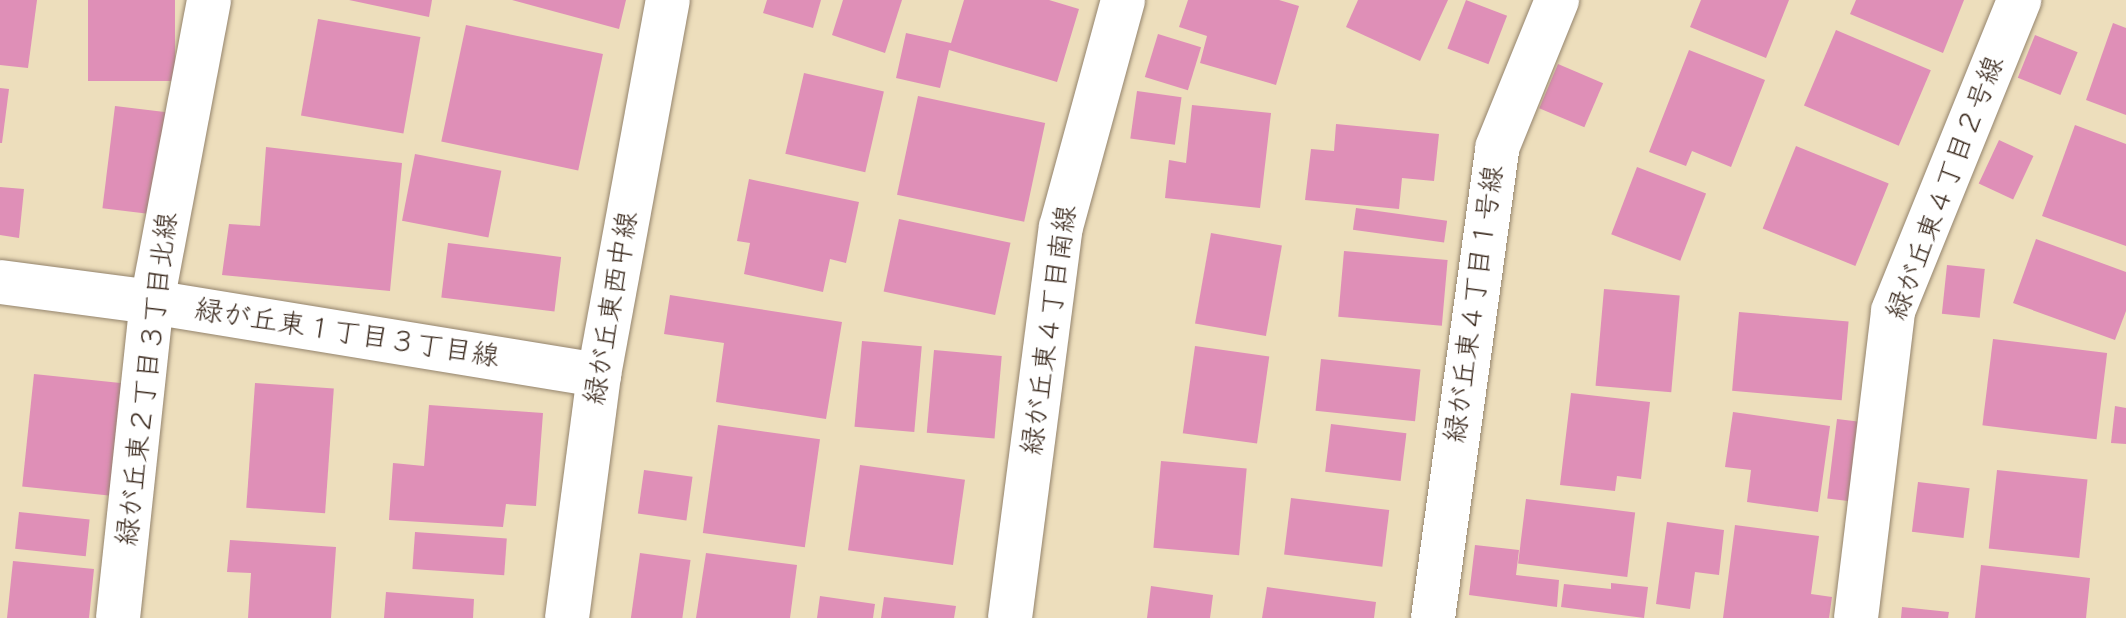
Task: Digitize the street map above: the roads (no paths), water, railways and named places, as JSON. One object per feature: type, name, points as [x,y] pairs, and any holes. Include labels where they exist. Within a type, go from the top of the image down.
[{"type":"street","name":"緑が丘東２丁目３丁目北線","points":[[118,618],[152,302],[209,0]]},
{"type":"street","name":"緑が丘東西中線","points":[[567,618],[599,375],[668,0]]},
{"type":"street","name":"緑が丘東４丁目南線","points":[[1010,618],[1061,227],[1123,0]]},
{"type":"street","name":"緑が丘東４丁目１号線","points":[[1433,618],[1497,148],[1557,0]]},
{"type":"street","name":"緑が丘東４丁目２号線","points":[[1856,618],[1893,311],[2019,0]]},
{"type":"street","name":"緑が丘東１丁目３丁目線","points":[[0,282],[152,302],[599,375]]}]
